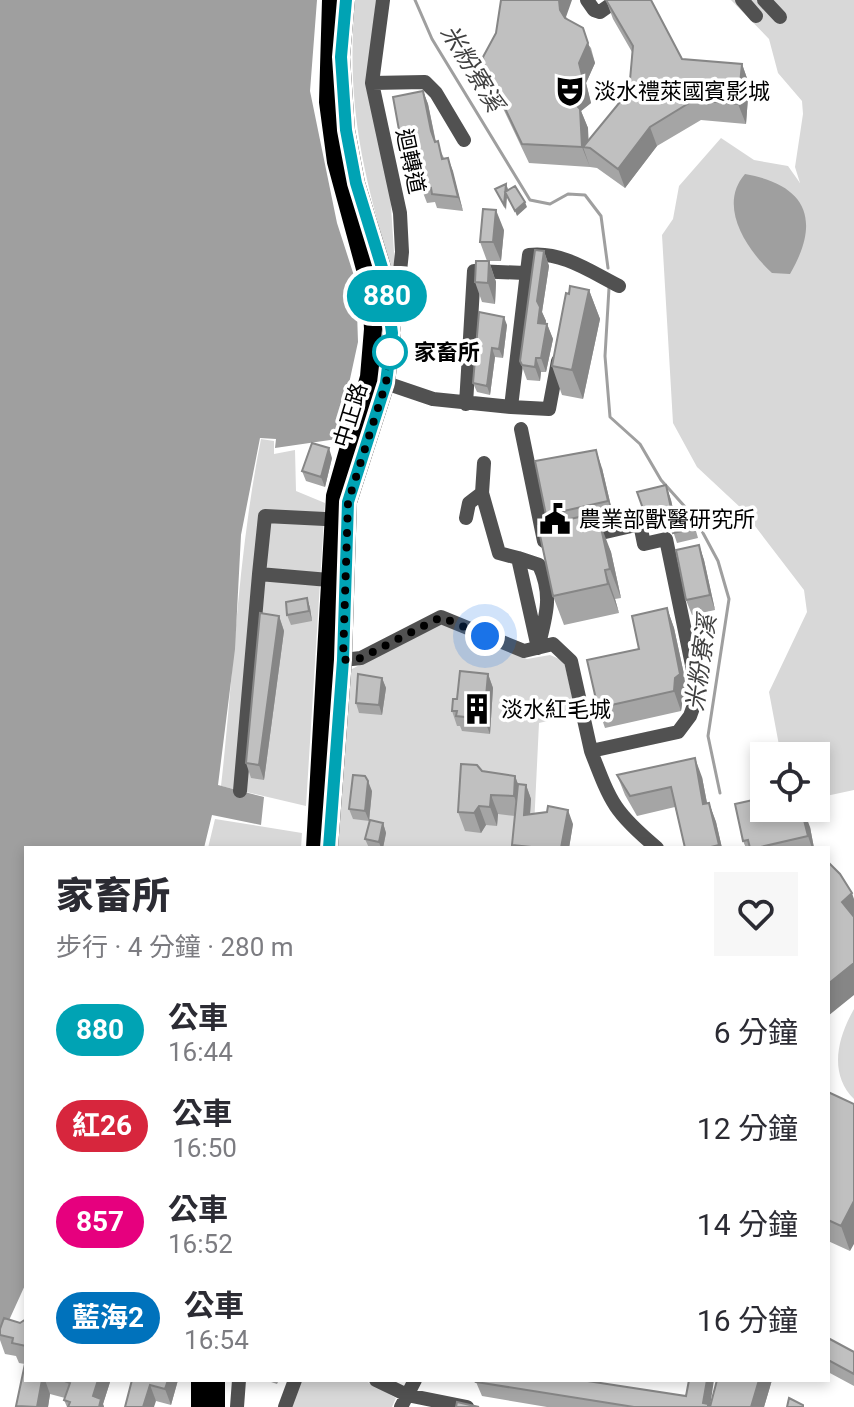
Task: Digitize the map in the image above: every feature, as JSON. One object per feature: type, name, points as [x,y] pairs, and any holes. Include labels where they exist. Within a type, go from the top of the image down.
[{"type":"main road","name":"中正路","points":[[329,846],[343,660],[348,502],[377,380],[371,291],[336,162],[328,102],[331,0]]},
{"type":"main road","name":"中正路","points":[[315,846],[335,496],[392,333],[384,274],[356,183],[346,130],[341,57],[346,0]]},
{"type":"main road","points":[[200,1382],[200,1407]]},
{"type":"main road","points":[[216,1382],[216,1407]]},
{"type":"street","name":"迴轉道","points":[[383,0],[372,83],[400,213],[402,252],[392,333]]},
{"type":"street","points":[[587,0],[594,10],[600,12],[617,0]]},
{"type":"street","points":[[742,0],[756,16]]},
{"type":"street","points":[[764,0],[780,17]]},
{"type":"street","points":[[372,83],[425,82],[464,140]]},
{"type":"street","points":[[511,407],[529,255],[544,253],[563,258],[619,286]]},
{"type":"street","points":[[466,404],[474,271],[525,273]]},
{"type":"street","points":[[377,380],[433,399],[549,409],[561,349]]},
{"type":"street","points":[[521,429],[558,542]]},
{"type":"street","points":[[484,463],[482,493],[499,553],[518,558],[558,542],[640,524],[644,544],[666,539],[698,694],[690,716],[678,732],[591,751]]},
{"type":"street","points":[[466,518],[469,503],[482,493]]},
{"type":"street","points":[[240,791],[265,516],[325,519]]},
{"type":"street","points":[[518,558],[538,648]]},
{"type":"street","points":[[259,574],[329,580]]},
{"type":"street","points":[[343,660],[361,658],[441,617],[524,651],[553,644],[571,661],[591,751],[610,800],[622,819],[655,846]]},
{"type":"street","points":[[237,1407],[239,1382]]},
{"type":"street","points":[[285,1407],[294,1382]]},
{"type":"street","points":[[379,1382],[404,1401],[467,1407]]},
{"type":"street","points":[[404,1401],[414,1382]]},
{"type":"shaded area","points":[[0,0],[317,0],[310,91],[337,223],[356,282],[358,342],[337,439],[275,448],[276,439],[260,438],[241,535],[235,649],[218,785],[264,797],[261,825],[212,815],[204,846],[24,846],[24,1287],[0,1340]]},
{"type":"shaded area","points":[[355,0],[376,0],[367,85],[390,191],[395,267],[390,266],[380,231],[359,135],[353,72]]},
{"type":"shaded area","points":[[731,0],[854,0],[854,790],[830,795],[830,742],[778,742],[769,692],[807,612],[804,590],[742,509],[697,467],[673,423],[662,235],[673,219],[679,186],[721,138],[754,160],[788,166],[800,183],[795,167],[802,101],[778,73],[769,39]]},
{"type":"shaded area","points":[[745,174],[782,187],[794,196],[802,208],[806,221],[805,237],[790,274],[772,273],[753,252],[739,227],[734,200],[737,186]]},
{"type":"shaded area","points":[[261,439],[274,441],[274,454],[295,450],[296,491],[325,503],[306,806],[221,786],[242,569]]},
{"type":"shaded area","points":[[443,622],[527,659],[550,655],[564,661],[576,714],[539,723],[533,846],[337,846],[350,670]]},
{"type":"shaded area","points":[[215,819],[302,833],[301,846],[208,846]]},
{"type":"shaded area","points":[[854,1009],[854,1099],[841,1078],[838,1055]]},
{"type":"shaded area","points":[[297,1382],[368,1382],[396,1398],[392,1407],[289,1407]]},
{"type":"building","points":[[501,0],[559,0],[565,18],[583,28],[588,43],[579,63],[584,83],[568,96],[580,109],[582,147],[522,144],[484,64],[483,57],[496,33]]},
{"type":"building","points":[[606,0],[651,0],[682,59],[742,64],[738,104],[694,100],[650,127],[618,169],[590,148],[583,147],[629,91],[633,46]]},
{"type":"building","points":[[423,91],[431,131],[435,142],[438,141],[442,159],[448,158],[458,197],[432,194],[431,188],[422,190],[411,151],[414,150],[410,128],[399,130],[393,97]]},
{"type":"building","points":[[506,184],[504,205],[495,189]]},
{"type":"building","points":[[515,186],[525,202],[515,211],[505,192]]},
{"type":"building","points":[[483,209],[496,210],[493,242],[480,242]]},
{"type":"building","points":[[535,250],[544,251],[537,301],[540,307],[538,323],[547,324],[541,358],[536,358],[535,367],[522,365],[520,361]]},
{"type":"building","points":[[476,261],[489,261],[488,283],[475,282]]},
{"type":"building","points":[[570,286],[589,290],[572,370],[552,366]]},
{"type":"building","points":[[479,312],[504,317],[499,349],[492,348],[487,386],[473,383]]},
{"type":"building","points":[[312,443],[329,448],[321,477],[302,471]]},
{"type":"building","points":[[596,450],[608,501],[546,515],[535,461]]},
{"type":"building","points":[[666,485],[672,513],[646,517],[637,492]]},
{"type":"building","points":[[593,514],[595,524],[600,523],[610,569],[605,570],[608,584],[553,596],[538,526]]},
{"type":"building","points":[[692,517],[695,528],[673,533],[669,522]]},
{"type":"building","points":[[699,545],[710,595],[686,600],[676,550]]},
{"type":"building","points":[[307,598],[309,611],[287,615],[286,602]]},
{"type":"building","points":[[667,608],[680,674],[675,678],[674,691],[598,708],[587,660],[639,649],[632,616]]},
{"type":"building","points":[[260,613],[279,616],[259,765],[246,763]]},
{"type":"building","points":[[460,671],[488,674],[484,719],[456,716],[457,711],[452,711],[453,699],[457,699]]},
{"type":"building","points":[[358,674],[382,678],[379,705],[356,703]]},
{"type":"building","points":[[695,758],[703,804],[709,803],[719,845],[685,846],[671,787],[630,796],[617,775]]},
{"type":"building","points":[[461,764],[477,765],[482,771],[515,776],[514,796],[491,795],[490,807],[479,806],[474,813],[458,812]]},
{"type":"building","points":[[353,775],[365,776],[368,781],[365,811],[349,809]]},
{"type":"building","points":[[518,784],[526,785],[524,815],[547,812],[548,806],[568,810],[561,846],[512,845]]},
{"type":"building","points":[[750,801],[750,822],[804,822],[808,836],[765,846],[750,846],[748,840],[743,841],[735,804]]},
{"type":"building","points":[[370,820],[383,823],[379,842],[365,839]]},
{"type":"building","points":[[830,864],[852,893],[842,902],[854,917],[854,963],[830,982]]},
{"type":"building","points":[[830,1093],[854,1104],[854,1201],[841,1226],[830,1221]]},
{"type":"building","points":[[4,1318],[20,1323],[24,1320],[24,1346],[12,1343],[13,1338],[0,1335]]},
{"type":"building","points":[[830,1339],[854,1352],[854,1374],[830,1361]]},
{"type":"building","points":[[24,1368],[24,1382],[42,1382],[37,1407],[16,1406]]},
{"type":"building","points":[[67,1382],[97,1382],[93,1396],[101,1399],[99,1407],[68,1407],[70,1402],[64,1400],[70,1383]]},
{"type":"building","points":[[131,1382],[167,1382],[165,1389],[150,1385],[143,1407],[125,1407]]},
{"type":"building","points":[[476,1382],[594,1382],[686,1396],[689,1382],[707,1382],[703,1403],[708,1407],[634,1407]]},
{"type":"building","points":[[716,1382],[758,1382],[751,1407],[710,1407]]},
{"type":"building","points":[[789,1398],[803,1405],[803,1407],[787,1407]]},
{"type":"building","points":[[457,1402],[479,1407],[456,1407]]},
{"type":"waterway","name":"米粉寮溪","points":[[415,0],[432,39],[530,200],[550,204],[568,194],[585,195],[601,216],[608,268]]},
{"type":"waterway","name":"米粉寮溪","points":[[609,288],[605,356],[610,417],[640,444],[661,480],[695,518],[718,561],[729,599],[708,736],[720,793]]},
{"type":"bus line","name":"880","points":[[329,846],[343,660],[348,502],[386,383],[392,333],[384,274],[356,183],[346,130],[341,57],[346,0]]},
{"type":"place","name":"淡水禮萊國賓影城","points":[[570,91]]},
{"type":"place","name":"家畜所","points":[[390,352]]},
{"type":"place","name":"農業部獸醫研究所","points":[[555,519]]},
{"type":"place","name":"淡水紅毛城","points":[[477,709]]},
{"type":"route","points":[[390,352],[386,383],[348,502],[343,660],[361,658],[441,617],[485,636]]}]
